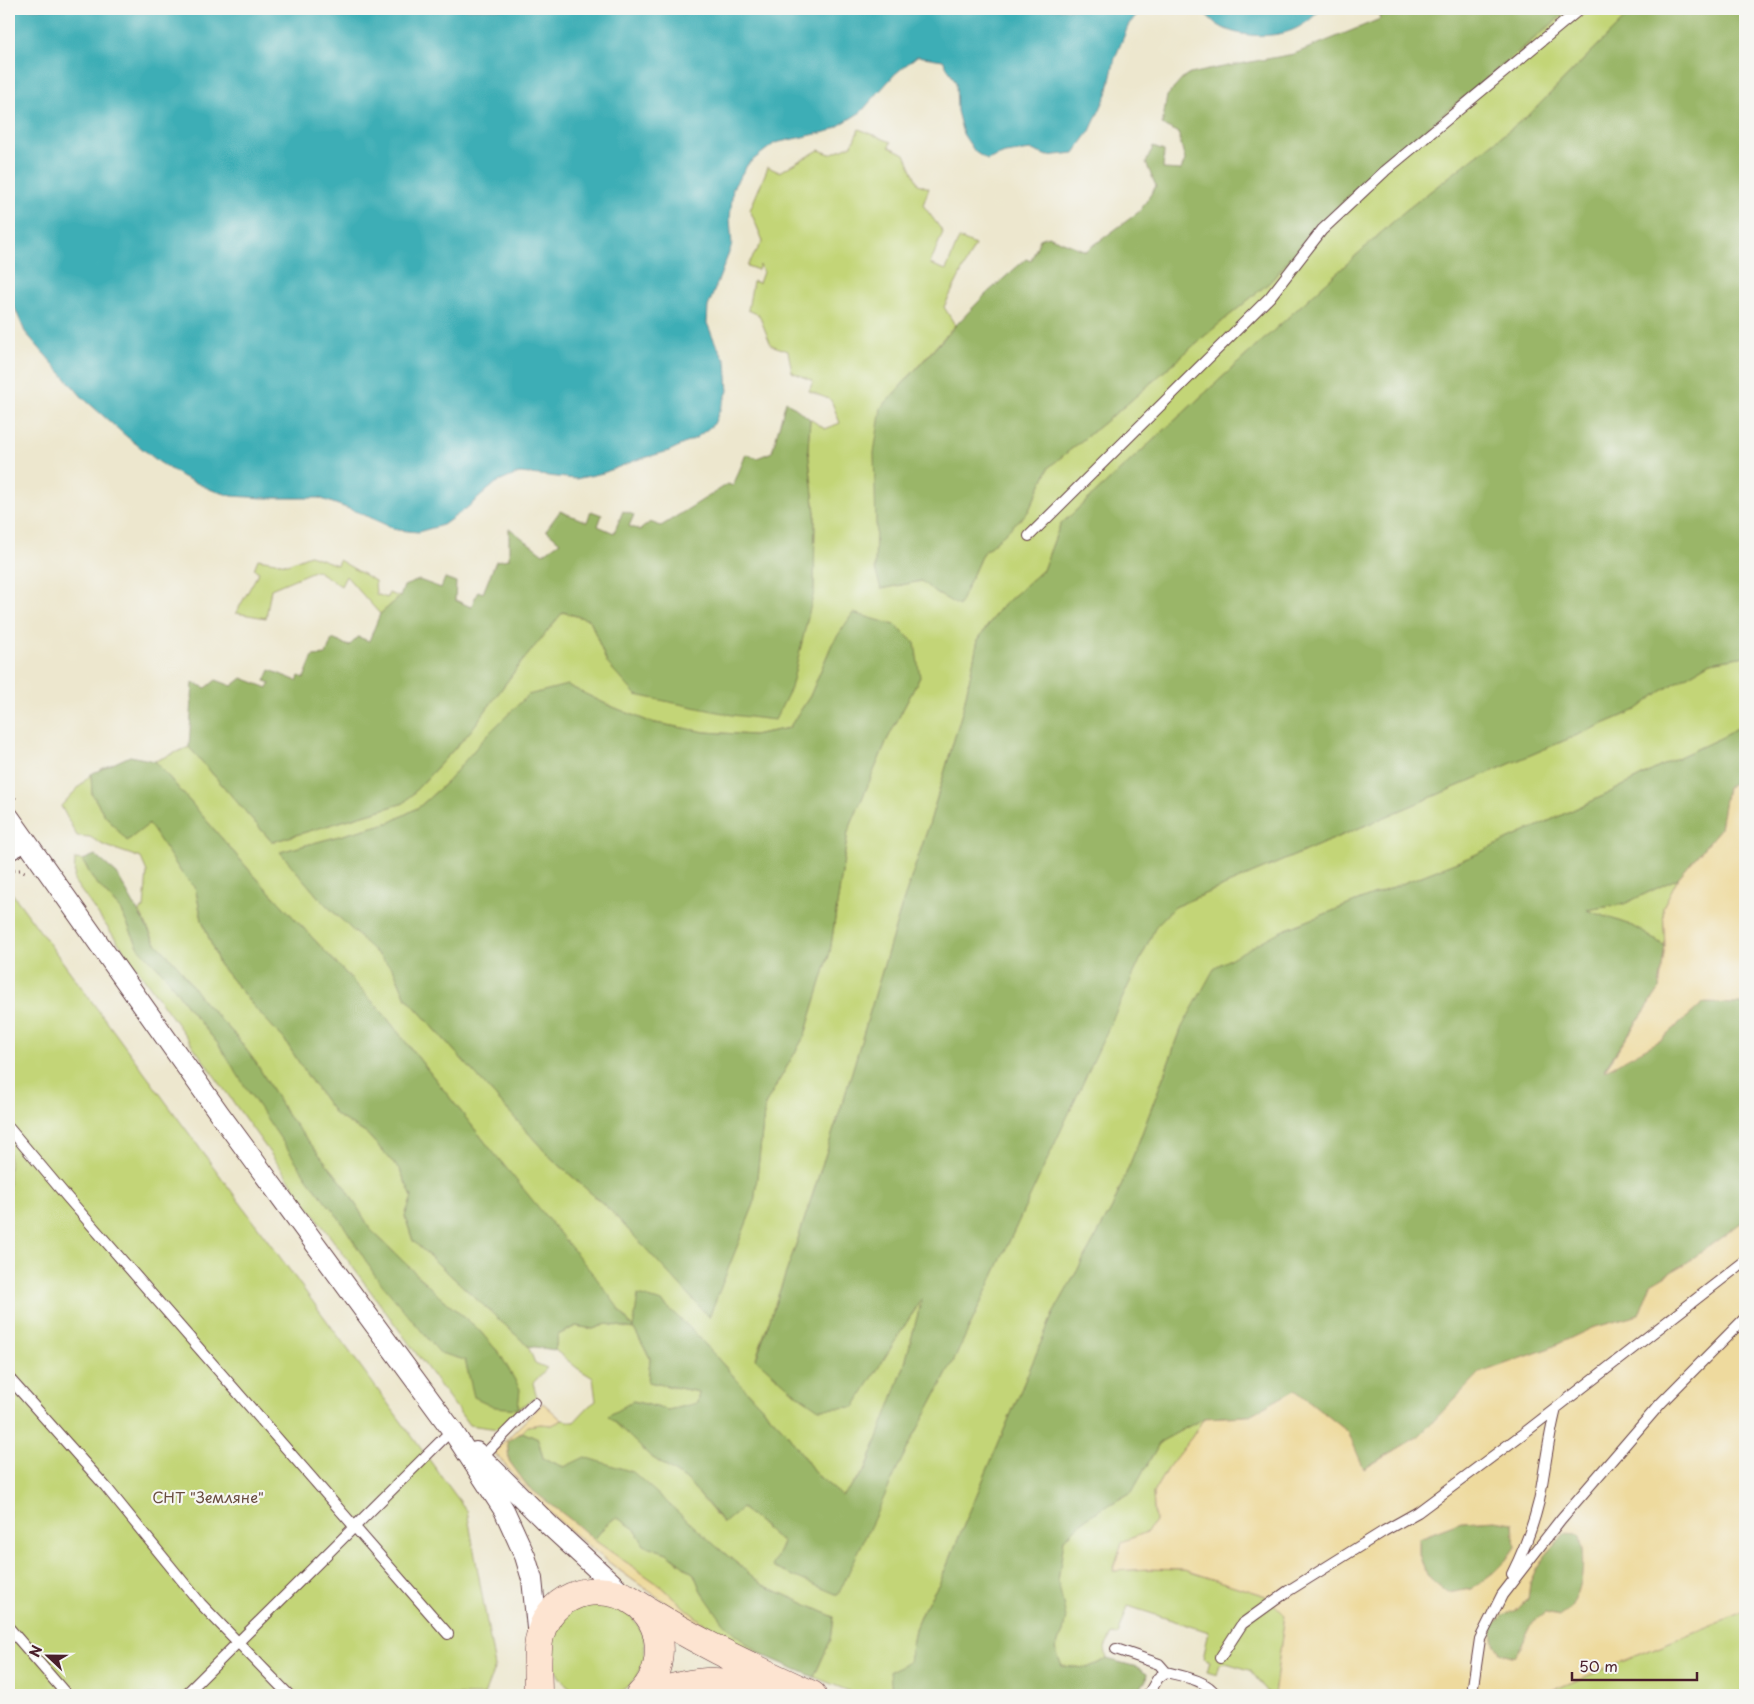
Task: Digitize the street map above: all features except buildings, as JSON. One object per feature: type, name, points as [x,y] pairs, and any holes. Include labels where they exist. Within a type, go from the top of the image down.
[{"type":"street","points":[[9,817],[17,846],[219,1113],[452,1430],[504,1510],[525,1556],[534,1592],[540,1667],[545,1678],[558,1695]]},
{"type":"street","points":[[452,1430],[482,1457],[550,1526],[650,1618],[658,1637],[657,1667],[654,1676],[640,1695]]},
{"type":"street","points":[[538,1695],[539,1648],[542,1631],[553,1610],[572,1596],[594,1590],[617,1593],[632,1600],[704,1644],[812,1695]]},
{"type":"street","points":[[651,1695],[680,1685],[713,1681],[750,1686],[779,1695]]},
{"type":"lane","points":[[1029,536],[1270,297],[1322,230],[1385,171],[1580,9]]},
{"type":"lane","points":[[9,1128],[448,1634]]},
{"type":"lane","points":[[1220,1658],[1242,1624],[1288,1591],[1418,1512],[1556,1409],[1745,1261]]},
{"type":"lane","points":[[1502,1595],[1561,1519],[1661,1403],[1745,1318]]},
{"type":"lane","points":[[9,1378],[106,1487],[202,1604],[290,1695]]},
{"type":"lane","points":[[482,1457],[535,1403]]},
{"type":"lane","points":[[1474,1695],[1473,1686],[1480,1639],[1525,1548],[1539,1501],[1550,1433],[1556,1409]]},
{"type":"lane","points":[[186,1695],[452,1430]]},
{"type":"lane","points":[[9,1628],[67,1695]]},
{"type":"lane","points":[[1116,1649],[1159,1664],[1166,1672],[1196,1681],[1212,1689],[1216,1695]]},
{"type":"lane","points":[[1148,1695],[1158,1678],[1166,1672]]},
{"type":"green space","points":[[1376,9],[1570,9],[1379,167],[1318,226],[1271,281],[1127,404],[1049,467],[1028,512],[982,554],[959,606],[936,593],[921,581],[881,589],[875,569],[874,453],[881,408],[987,293],[1026,259],[1031,261],[1040,239],[1048,236],[1086,251],[1140,211],[1156,186],[1146,163],[1153,147],[1164,151],[1163,169],[1181,170],[1185,160],[1178,132],[1162,125],[1167,96],[1186,75],[1294,54],[1380,19]]},
{"type":"green space","points":[[1570,9],[1634,9],[1530,114],[1405,211],[1060,525],[1043,570],[999,609],[978,640],[963,709],[929,825],[901,908],[846,1092],[800,1233],[756,1358],[853,1407],[923,1296],[904,1367],[881,1432],[865,1470],[842,1496],[816,1474],[786,1432],[695,1333],[662,1302],[634,1329],[650,1358],[648,1382],[699,1392],[697,1404],[668,1410],[633,1401],[650,1456],[688,1481],[723,1523],[742,1508],[783,1543],[773,1567],[903,1457],[955,1358],[1156,925],[1174,907],[1636,710],[1660,692],[1711,662],[1745,656],[1745,721],[1725,736],[1601,797],[1470,857],[1279,932],[1182,1027],[1112,1208],[1053,1314],[940,1582],[922,1612],[915,1629],[909,1662],[892,1695],[859,1695],[814,1677],[831,1639],[834,1617],[763,1585],[717,1547],[564,1467],[543,1458],[538,1439],[522,1432],[528,1426],[552,1425],[562,1420],[574,1422],[596,1401],[593,1378],[555,1350],[558,1335],[576,1326],[593,1329],[607,1324],[633,1329],[382,1012],[250,871],[155,761],[189,747],[272,842],[404,803],[469,733],[517,668],[562,612],[590,620],[607,663],[814,592],[815,513],[808,449],[810,419],[825,429],[840,423],[831,400],[809,391],[813,381],[792,372],[788,351],[771,345],[759,315],[748,310],[753,281],[759,283],[763,272],[760,265],[758,270],[747,266],[763,241],[750,210],[768,167],[779,172],[819,150],[830,154],[852,145],[859,129],[891,142],[889,147],[905,154],[918,184],[929,188],[923,205],[943,232],[930,264],[946,270],[959,238],[975,245],[944,307],[955,325],[881,408],[875,569],[882,589],[922,581],[936,593],[959,605],[982,554],[1028,512],[1049,467],[1127,404],[1271,281],[1318,226],[1379,167]],"holes":[[[832,644],[920,677],[887,740],[848,832],[830,952],[805,1035],[765,1105],[754,1204],[709,1316],[610,1210],[549,1156],[405,996],[394,970],[319,898],[281,852],[391,822],[419,807],[567,685],[608,705],[650,722],[705,732],[754,735],[789,728],[810,696]]]},
{"type":"green space","points":[[1634,9],[1745,9],[1745,656],[1711,662],[1660,692],[1636,710],[1174,907],[1156,926],[955,1358],[903,1457],[838,1595],[772,1567],[783,1543],[742,1508],[724,1523],[688,1481],[650,1456],[608,1416],[633,1401],[668,1410],[697,1403],[699,1392],[648,1382],[650,1358],[634,1329],[607,1324],[593,1329],[576,1326],[558,1335],[555,1350],[528,1346],[413,1241],[405,1216],[412,1197],[400,1170],[367,1134],[336,1115],[284,1039],[255,1008],[219,964],[202,920],[195,887],[183,875],[149,824],[127,841],[104,814],[92,794],[91,774],[130,756],[155,761],[250,871],[382,1012],[597,1279],[633,1328],[638,1295],[662,1302],[695,1333],[786,1432],[816,1474],[842,1496],[866,1470],[904,1367],[922,1298],[854,1407],[819,1409],[794,1392],[756,1359],[846,1092],[901,908],[929,825],[963,709],[978,640],[999,609],[1043,570],[1060,525],[1405,211],[1530,114]]},
{"type":"green space","points":[[786,401],[810,419],[808,449],[815,513],[814,592],[791,688],[775,720],[732,715],[636,695],[607,663],[590,620],[563,612],[517,668],[469,733],[404,803],[272,842],[189,747],[193,683],[206,688],[216,680],[232,686],[242,678],[268,688],[270,683],[265,681],[270,670],[297,681],[299,676],[304,678],[313,656],[326,655],[332,639],[349,646],[358,637],[369,641],[380,614],[400,597],[404,586],[419,580],[441,588],[445,578],[456,582],[455,600],[471,607],[478,591],[483,593],[496,561],[509,559],[509,528],[543,554],[560,542],[546,530],[560,511],[587,522],[591,511],[602,515],[598,526],[614,533],[623,511],[634,515],[629,526],[640,530],[650,522],[661,526],[728,484],[733,486],[746,454],[757,458],[772,452]]},
{"type":"green space","points":[[310,555],[337,565],[339,560],[375,581],[376,594],[387,598],[389,593],[400,597],[380,614],[346,576],[341,586],[316,570],[271,589],[266,618],[236,613],[259,572],[254,569],[258,559],[287,564]]},
{"type":"green space","points":[[853,613],[895,625],[915,643],[920,677],[887,740],[848,832],[830,952],[805,1035],[765,1105],[754,1204],[709,1317],[610,1210],[549,1156],[405,996],[394,970],[319,898],[280,852],[391,822],[419,807],[447,782],[486,736],[528,695],[567,685],[608,705],[650,722],[705,732],[753,735],[789,728],[810,696],[832,644]]},
{"type":"green space","points":[[1745,721],[1745,777],[1727,788],[1720,829],[1678,878],[1624,904],[1587,910],[1633,926],[1665,946],[1659,990],[1604,1069],[1661,1040],[1703,1003],[1745,1004],[1745,1220],[1685,1264],[1651,1284],[1639,1315],[1592,1328],[1550,1348],[1480,1373],[1419,1436],[1363,1469],[1348,1432],[1295,1390],[1248,1416],[1204,1418],[1160,1442],[1132,1492],[1089,1516],[1064,1539],[1058,1581],[1066,1617],[1063,1632],[1055,1649],[1062,1666],[1087,1668],[1107,1659],[1137,1667],[1147,1673],[1146,1680],[1136,1695],[892,1695],[890,1671],[909,1662],[915,1629],[922,1612],[940,1582],[1053,1314],[1112,1208],[1182,1027],[1215,967],[1279,932],[1470,857],[1601,797],[1725,736]]},
{"type":"green space","points":[[91,774],[92,794],[104,814],[127,841],[149,823],[183,875],[195,887],[202,920],[219,964],[255,1008],[284,1039],[336,1115],[367,1134],[400,1170],[412,1197],[405,1216],[413,1241],[528,1346],[535,1363],[547,1368],[533,1383],[537,1397],[518,1409],[498,1429],[469,1425],[324,1228],[74,881],[75,859],[83,860],[92,878],[120,909],[139,948],[166,976],[189,1009],[219,1045],[308,1179],[339,1218],[412,1319],[440,1352],[465,1360],[469,1375],[500,1354],[477,1328],[440,1297],[371,1230],[344,1185],[288,1116],[256,1063],[236,1036],[203,1001],[178,966],[155,942],[139,911],[144,908],[147,872],[141,858],[103,845],[90,837],[77,836],[61,806]]},
{"type":"green space","points":[[95,855],[117,874],[155,942],[178,966],[203,1001],[236,1036],[256,1063],[288,1116],[344,1185],[371,1230],[440,1297],[477,1328],[500,1354],[520,1389],[518,1409],[495,1407],[474,1397],[465,1360],[440,1353],[376,1277],[339,1218],[308,1179],[219,1045],[189,1009],[166,976],[139,948],[120,909],[92,878],[83,860]]},
{"type":"green space","points":[[1678,878],[1663,907],[1665,946],[1633,926],[1586,910],[1624,904]]},
{"type":"green space","name":"СНТ \"Земляне\"","points":[[9,889],[467,1511],[495,1667],[484,1695],[9,1695]]},
{"type":"green space","points":[[1204,1418],[1167,1469],[1153,1493],[1155,1522],[1147,1532],[1122,1542],[1113,1571],[1184,1570],[1266,1596],[1285,1615],[1274,1695],[1270,1695],[1250,1670],[1226,1663],[1220,1664],[1217,1675],[1207,1672],[1210,1661],[1203,1658],[1209,1632],[1128,1606],[1118,1635],[1112,1634],[1105,1648],[1107,1659],[1087,1668],[1062,1666],[1055,1649],[1063,1632],[1058,1581],[1064,1539],[1089,1516],[1132,1492],[1160,1442]]},
{"type":"green space","points":[[522,1432],[538,1439],[543,1458],[564,1467],[585,1457],[633,1472],[763,1585],[834,1617],[831,1639],[814,1677],[767,1657],[746,1643],[723,1622],[701,1591],[694,1574],[667,1553],[644,1545],[635,1529],[616,1517],[605,1526],[594,1540],[528,1487],[509,1461],[507,1441]]},
{"type":"green space","points":[[616,1517],[635,1529],[644,1545],[667,1553],[694,1574],[701,1591],[746,1643],[767,1657],[720,1636],[662,1587],[594,1540],[605,1526]]},
{"type":"green space","points":[[1495,1520],[1513,1523],[1515,1547],[1506,1560],[1493,1573],[1471,1589],[1448,1593],[1426,1575],[1419,1554],[1419,1538],[1461,1522]]},
{"type":"green space","points":[[1565,1533],[1580,1534],[1582,1552],[1581,1579],[1572,1605],[1560,1616],[1545,1613],[1533,1622],[1515,1657],[1501,1653],[1493,1640],[1492,1626],[1503,1615],[1517,1610],[1528,1599],[1530,1583],[1536,1570],[1544,1557]]},
{"type":"green space","points":[[598,1603],[616,1607],[631,1617],[641,1632],[645,1650],[641,1668],[631,1683],[616,1693],[598,1697],[580,1693],[565,1683],[555,1668],[551,1650],[555,1632],[565,1617],[580,1607]]},
{"type":"green space","points":[[1745,1611],[1745,1695],[1541,1695]]},
{"type":"sand","points":[[1745,777],[1745,1004],[1703,1003],[1661,1040],[1604,1071],[1659,990],[1665,946],[1663,907],[1678,878],[1720,829],[1727,788]]},
{"type":"sand","points":[[1745,1220],[1745,1611],[1541,1695],[1274,1695],[1285,1615],[1266,1596],[1184,1570],[1113,1571],[1122,1542],[1147,1532],[1155,1522],[1153,1493],[1167,1469],[1204,1418],[1248,1416],[1295,1390],[1348,1432],[1364,1469],[1419,1436],[1480,1373],[1550,1348],[1592,1328],[1639,1315],[1651,1284],[1685,1264]],"holes":[[[1495,1520],[1513,1523],[1515,1547],[1506,1560],[1493,1573],[1471,1589],[1448,1593],[1426,1575],[1419,1554],[1419,1538],[1461,1522]],[[1565,1533],[1580,1534],[1582,1552],[1581,1579],[1572,1605],[1560,1616],[1545,1613],[1533,1622],[1515,1657],[1501,1653],[1493,1640],[1492,1626],[1503,1615],[1517,1610],[1528,1598],[1530,1583],[1536,1570],[1544,1557]]]},
{"type":"sand","points":[[543,1403],[562,1420],[552,1425],[528,1426],[507,1441],[509,1461],[528,1487],[594,1540],[662,1587],[720,1636],[652,1594],[609,1563],[541,1504],[494,1452]]},
{"type":"water","points":[[9,9],[1142,9],[1129,24],[1115,58],[1107,94],[1090,131],[1074,153],[1047,156],[1032,150],[1005,153],[987,160],[975,152],[963,134],[957,111],[956,83],[943,60],[917,56],[895,74],[861,112],[830,131],[775,143],[748,164],[733,188],[730,218],[732,245],[708,307],[707,323],[726,361],[728,391],[714,424],[696,438],[669,451],[637,460],[603,473],[576,479],[520,473],[496,483],[467,508],[443,525],[418,532],[397,530],[360,513],[319,498],[232,496],[212,490],[183,477],[159,462],[126,436],[83,398],[25,332],[9,294]]},
{"type":"water","points":[[1197,9],[1321,9],[1310,20],[1288,32],[1257,36],[1226,29]]}]
